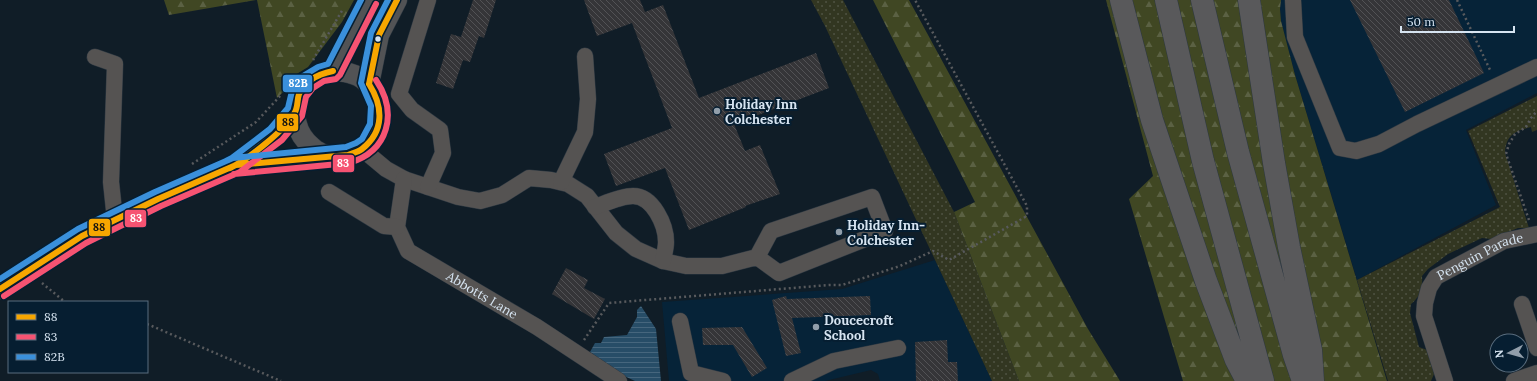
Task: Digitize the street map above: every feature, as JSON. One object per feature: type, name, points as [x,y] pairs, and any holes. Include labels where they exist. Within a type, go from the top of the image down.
[{"type":"highway","points":[[1122,0],[1152,120],[1206,280],[1236,360],[1247,381]]},
{"type":"highway","points":[[1166,0],[1203,161],[1263,381]]},
{"type":"highway","points":[[1202,0],[1238,152],[1294,356],[1303,381]]},
{"type":"highway","points":[[1249,0],[1274,163],[1289,247],[1311,350],[1313,381]]},
{"type":"main road","points":[[333,70],[370,0]]},
{"type":"main road","points":[[369,84],[379,35],[397,0]]},
{"type":"main road","points":[[0,289],[82,236],[158,199],[236,165],[276,135],[294,112],[299,94],[308,82],[320,74],[333,70],[356,75],[369,84],[377,97],[381,112],[379,127],[372,140],[362,149],[348,155],[334,157],[236,165]]},
{"type":"main road","points":[[294,112],[297,127],[304,140],[319,152],[334,157]]},
{"type":"street","points":[[428,0],[399,94],[412,110],[440,130],[443,153],[428,187]]},
{"type":"street","points":[[1293,0],[1295,37],[1340,148],[1356,151],[1378,144],[1537,67]]},
{"type":"street","points":[[561,182],[585,132],[588,99],[584,56]]},
{"type":"street","points":[[95,57],[115,64],[111,182],[115,220]]},
{"type":"street","points":[[362,149],[386,169],[404,179],[458,197],[480,201],[502,195],[529,178],[551,180],[568,184],[587,196],[616,233],[636,249],[663,260],[686,266],[722,266],[757,257],[771,231],[872,197],[885,231],[779,273],[757,257]]},
{"type":"street","points":[[329,192],[384,226],[397,227],[404,179]]},
{"type":"street","points":[[595,207],[633,196],[642,197],[649,201],[657,212],[665,234],[666,243],[663,260]]},
{"type":"street","name":"Abbotts Lane","points":[[397,227],[408,251],[537,327],[619,381]]},
{"type":"street","name":"Penguin Parade","points":[[1445,381],[1424,316],[1425,302],[1429,288],[1436,278],[1504,241],[1535,234]]},
{"type":"street","points":[[1522,304],[1537,348]]},
{"type":"street","points":[[680,321],[691,373],[723,381]]},
{"type":"street","points":[[792,381],[834,362],[898,348]]},
{"type":"street","points":[[1514,381],[1537,373]]},
{"type":"path","points":[[915,0],[1027,206],[1028,216],[949,260],[942,255],[935,254]]},
{"type":"path","points":[[1457,0],[1498,86]]},
{"type":"path","points":[[311,62],[344,6]]},
{"type":"path","points":[[190,165],[256,122],[286,90]]},
{"type":"path","points":[[1535,234],[1506,154],[1509,144],[1515,134],[1526,128],[1531,118],[1537,111]]},
{"type":"path","points":[[28,270],[64,301]]},
{"type":"path","points":[[576,352],[609,303]]},
{"type":"path","points":[[148,324],[282,381]]},
{"type":"shaded area","points":[[1281,0],[1537,0],[1537,93],[1466,130],[1496,205],[1357,280],[1295,75],[1281,21]]},
{"type":"shaded area","name":"Doucecroft School","points":[[935,260],[992,381],[880,381],[878,374],[871,370],[825,381],[669,381],[662,302],[842,289]]},
{"type":"shaded area","points":[[641,306],[656,329],[661,381],[635,381],[622,375],[590,352],[595,343],[601,343],[604,337],[627,335],[637,317],[637,310]]},
{"type":"green space","points":[[164,0],[256,0],[169,15]]},
{"type":"green space","points":[[257,0],[354,0],[342,22],[308,67],[295,75],[289,86],[277,98]]},
{"type":"green space","points":[[811,0],[843,0],[954,212],[1019,381],[992,381],[825,26]]},
{"type":"green space","points":[[873,0],[909,0],[1088,329],[1120,381],[1019,381],[954,212],[975,202]]},
{"type":"green space","points":[[1106,0],[1281,0],[1281,21],[1295,75],[1387,381],[1183,381],[1129,199],[1153,176]]},
{"type":"green space","points":[[1537,96],[1537,130],[1532,132],[1531,127],[1516,132],[1509,138],[1505,153],[1529,228],[1518,228],[1491,239],[1482,238],[1448,254],[1428,269],[1422,276],[1420,292],[1411,304],[1410,313],[1419,347],[1427,350],[1434,374],[1431,381],[1388,381],[1357,280],[1500,207],[1468,131]]},
{"type":"building","points":[[473,0],[496,0],[484,38],[479,36],[470,62],[463,60],[453,89],[436,83],[451,34],[461,37]]},
{"type":"building","name":"Holiday Inn Colchester","points":[[584,0],[640,0],[645,12],[663,5],[699,98],[816,53],[829,88],[734,124],[745,151],[760,145],[780,194],[745,206],[746,207],[689,230],[665,168],[616,186],[604,154],[672,128],[632,23],[597,36]]},
{"type":"building","points":[[1350,0],[1449,0],[1484,73],[1405,112]]},
{"type":"building","points":[[566,268],[588,280],[584,288],[605,299],[594,319],[552,294]]},
{"type":"building","points":[[786,296],[787,299],[870,296],[871,315],[792,318],[801,353],[786,356],[772,300]]},
{"type":"building","points":[[742,327],[767,368],[752,377],[733,345],[703,345],[702,328]]},
{"type":"building","points":[[947,340],[948,362],[957,362],[958,381],[916,381],[915,342]]},
{"type":"transit line","name":"82B","points":[[226,161],[270,129],[288,108],[292,91],[303,76],[318,67],[328,64],[361,0]]},
{"type":"transit line","name":"82B","points":[[0,279],[78,229],[155,192],[233,158],[346,147],[362,139],[370,124],[371,106],[361,83],[371,33],[388,0]]},
{"type":"transit line","name":"88","points":[[369,84],[379,35],[397,0]]},
{"type":"transit line","name":"83","points":[[4,296],[86,243],[161,206],[240,172],[282,140],[302,116],[306,97],[313,88],[324,81],[336,79],[340,75],[376,4]]},
{"type":"transit line","name":"88","points":[[230,168],[256,151],[284,127],[297,108],[299,94],[309,81],[313,78],[333,71]]},
{"type":"transit line","name":"83","points":[[234,174],[349,163],[363,157],[373,150],[381,140],[386,129],[388,118],[387,105],[376,80]]},
{"type":"transit line","name":"88","points":[[0,289],[82,236],[158,199],[236,165],[348,155],[357,152],[369,142],[375,134],[378,126],[379,109],[374,92],[369,84]]},
{"type":"place","name":"Holiday Inn Colchester","points":[[717,111]]},
{"type":"place","name":"Holiday Inn- Colchester","points":[[839,232]]},
{"type":"place","name":"Doucecroft School","points":[[816,327]]}]
